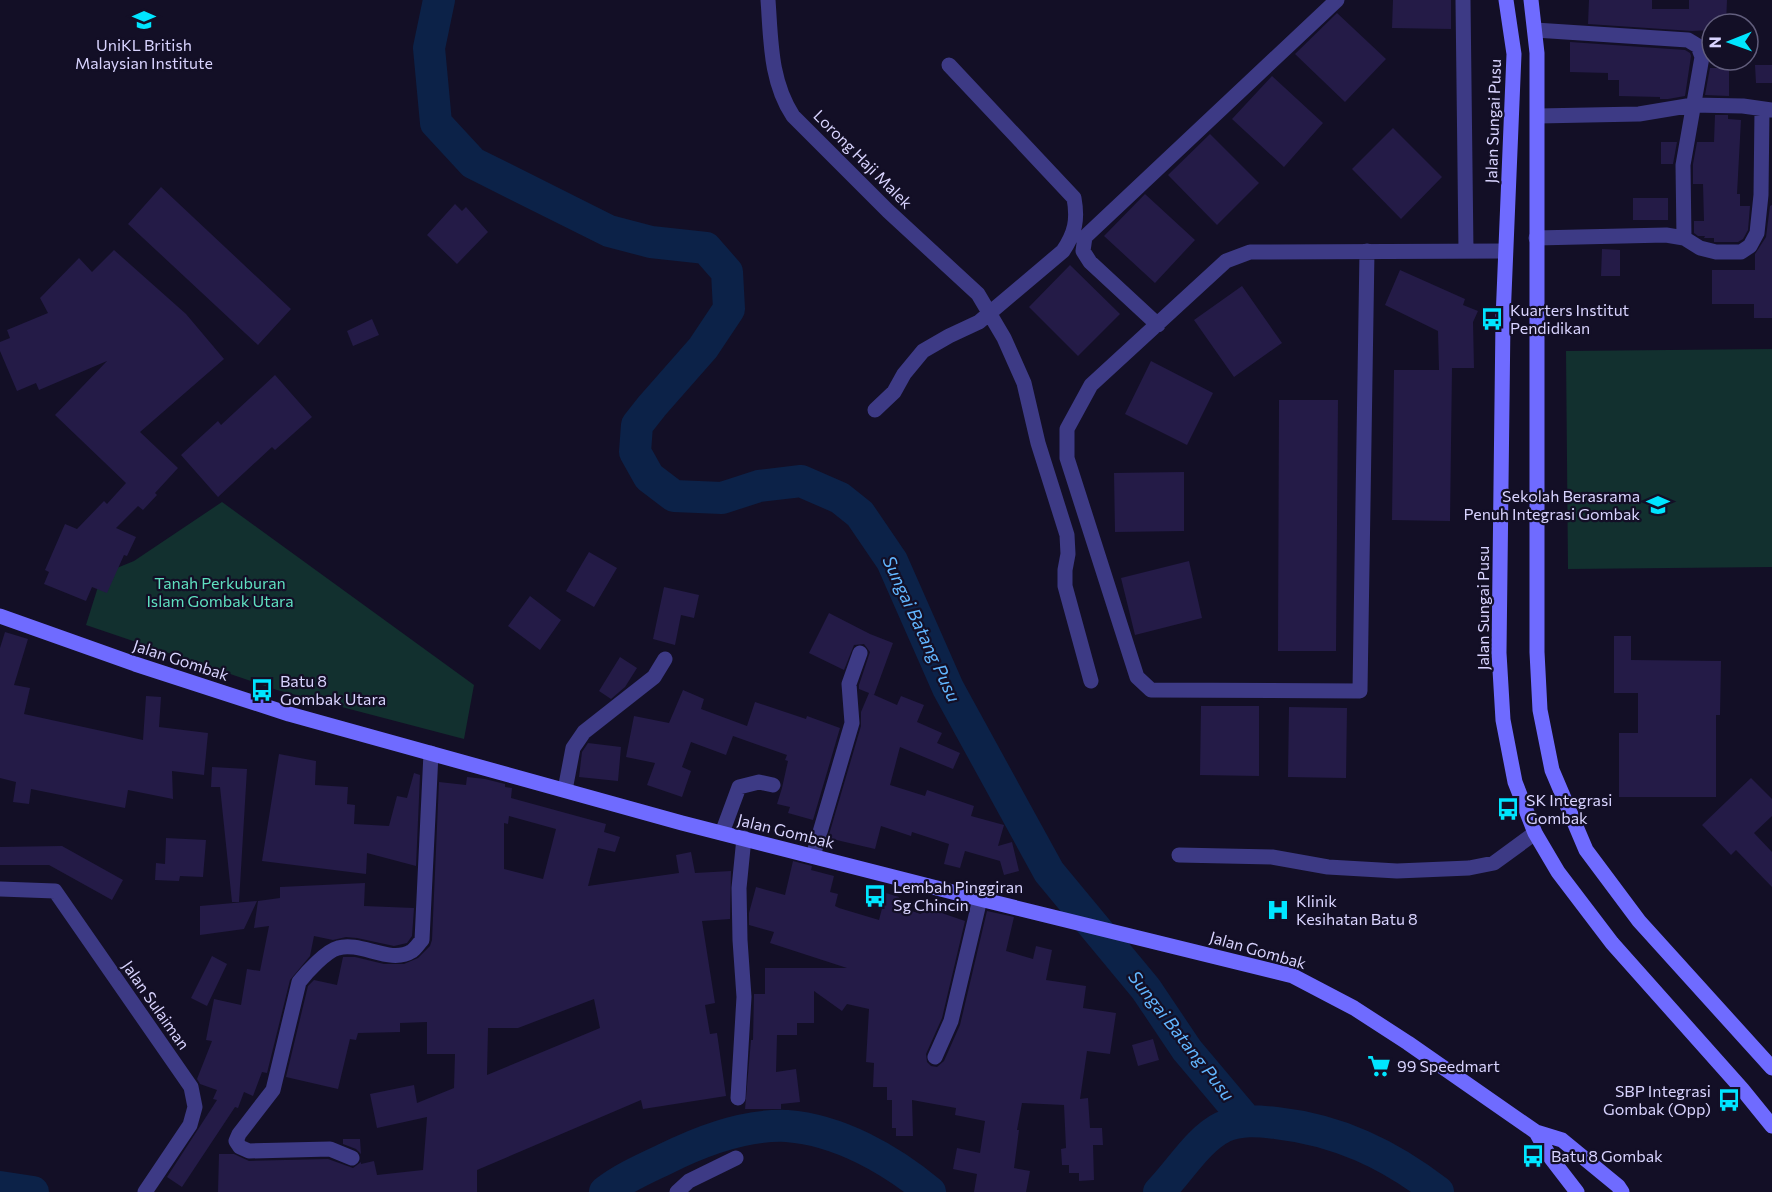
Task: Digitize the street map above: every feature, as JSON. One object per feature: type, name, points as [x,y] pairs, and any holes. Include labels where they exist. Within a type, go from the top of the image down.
[{"type":"main road","name":"Jalan Sungai Pusu","points":[[1506,0],[1514,54],[1505,251],[1500,629],[1502,709],[1515,782],[1535,833],[1558,872],[1612,943],[1772,1126]]},
{"type":"main road","points":[[1531,0],[1537,53],[1538,116],[1537,652],[1540,710],[1552,770],[1586,850],[1639,921],[1772,1068]]},
{"type":"main road","name":"Jalan Gombak","points":[[0,616],[135,664],[279,711],[722,833],[1293,976],[1354,1008],[1536,1132],[1562,1140],[1618,1186],[1622,1192]]},
{"type":"main road","name":"Jalan Gombak","points":[[1536,1132],[1550,1157],[1577,1192]]},
{"type":"street","name":"Lorong Haji Malek","points":[[768,0],[773,70],[786,105],[793,116],[888,211],[978,294],[1004,338],[1024,383],[1038,443],[1067,536],[1065,586],[1091,681]]},
{"type":"street","points":[[1158,325],[1089,262],[1083,251],[1085,237],[1337,0]]},
{"type":"street","points":[[1463,0],[1466,251]]},
{"type":"street","points":[[1535,30],[1688,40],[1698,46],[1702,57],[1683,165],[1684,238]]},
{"type":"street","points":[[875,411],[894,392],[904,374],[924,351],[979,322],[1063,250],[1073,236],[1076,212],[1074,198],[949,65]]},
{"type":"street","points":[[1536,238],[1666,235],[1684,238],[1700,248],[1716,252],[1741,252],[1750,246],[1757,233],[1767,110],[1743,106],[1693,105],[1639,114],[1538,116]]},
{"type":"street","points":[[1367,251],[1359,691],[1151,690],[1137,678],[1067,458],[1067,429],[1091,385],[1226,261],[1250,252],[1367,251],[1505,251]]},
{"type":"street","points":[[813,856],[852,723],[849,684],[860,653]]},
{"type":"street","points":[[565,790],[573,747],[584,732],[654,677],[665,658]]},
{"type":"street","points":[[352,1158],[330,1149],[249,1150],[240,1147],[236,1141],[238,1134],[273,1090],[299,982],[308,971],[336,948],[348,946],[392,955],[411,952],[422,940],[431,753]]},
{"type":"street","points":[[722,833],[739,787],[759,782],[772,785]]},
{"type":"street","points":[[1179,855],[1272,857],[1328,867],[1397,871],[1469,868],[1494,863],[1535,833]]},
{"type":"street","points":[[738,1098],[744,997],[739,898],[744,838]]},
{"type":"street","name":"Jalan Sulaiman","points":[[0,889],[55,891],[191,1087],[195,1107],[190,1125],[145,1192]]},
{"type":"street","points":[[935,1057],[951,1020],[980,899]]},
{"type":"street","points":[[677,1192],[688,1181],[736,1158]]},
{"type":"green space","points":[[1772,349],[1772,567],[1568,569],[1566,351]]},
{"type":"green space","name":"Tanah Perkuburan Islam Gombak Utara","points":[[222,502],[474,685],[464,739],[277,690],[86,625],[102,574],[134,561]]},
{"type":"building","points":[[1393,0],[1451,0],[1451,29],[1392,28]]},
{"type":"building","points":[[1589,0],[1652,0],[1652,9],[1689,9],[1689,0],[1727,0],[1726,12],[1700,12],[1700,31],[1588,24]]},
{"type":"building","points":[[1337,13],[1386,59],[1345,102],[1295,54]]},
{"type":"building","points":[[1570,42],[1685,50],[1691,56],[1685,96],[1660,99],[1660,97],[1619,96],[1619,80],[1608,80],[1608,73],[1570,72]]},
{"type":"building","points":[[1760,65],[1772,65],[1772,83],[1756,83],[1755,72],[1760,72]]},
{"type":"building","points":[[1709,72],[1729,72],[1729,96],[1705,95]]},
{"type":"building","points":[[1272,76],[1323,123],[1284,167],[1232,119]]},
{"type":"building","points":[[1715,115],[1728,115],[1728,119],[1741,120],[1737,194],[1740,194],[1740,206],[1750,206],[1748,230],[1743,239],[1738,242],[1714,242],[1714,238],[1704,238],[1705,236],[1698,236],[1694,233],[1694,221],[1704,221],[1703,184],[1693,184],[1693,164],[1697,142],[1714,142]]},
{"type":"building","points":[[1393,128],[1442,177],[1401,219],[1352,169]]},
{"type":"building","points":[[1210,134],[1259,183],[1217,225],[1168,175]]},
{"type":"building","points":[[1661,142],[1677,142],[1673,164],[1661,164]]},
{"type":"building","points":[[161,187],[291,309],[258,345],[128,224]]},
{"type":"building","points":[[1145,194],[1195,240],[1155,283],[1104,236]]},
{"type":"building","points":[[1633,198],[1668,198],[1668,220],[1633,220]]},
{"type":"building","points":[[455,204],[462,211],[466,207],[488,232],[457,264],[427,235]]},
{"type":"building","points":[[1772,205],[1772,318],[1754,318],[1754,304],[1712,304],[1712,270],[1755,270],[1755,254],[1766,237]]},
{"type":"building","points":[[1602,249],[1620,250],[1620,276],[1601,276]]},
{"type":"building","points":[[114,250],[186,314],[224,359],[140,432],[178,468],[143,510],[138,506],[116,528],[136,537],[127,556],[124,555],[107,593],[92,587],[86,601],[44,584],[49,572],[45,570],[65,524],[77,529],[104,501],[107,504],[126,483],[55,415],[107,361],[39,390],[36,383],[17,391],[0,351],[0,342],[10,338],[7,330],[48,313],[40,298],[79,258],[92,272]]},
{"type":"building","points":[[1070,265],[1120,314],[1078,356],[1029,307]]},
{"type":"building","points":[[1400,270],[1465,299],[1463,305],[1478,311],[1473,322],[1474,368],[1452,368],[1450,521],[1392,520],[1394,370],[1439,370],[1438,331],[1385,305]]},
{"type":"building","points":[[1242,286],[1282,343],[1234,377],[1194,320]]},
{"type":"building","points":[[372,319],[379,335],[353,346],[347,331]]},
{"type":"building","points":[[1151,361],[1213,393],[1187,445],[1125,414]]},
{"type":"building","points":[[275,375],[312,417],[275,450],[272,447],[218,497],[181,455],[218,421],[221,425]]},
{"type":"building","points":[[1279,400],[1338,400],[1336,651],[1278,651]]},
{"type":"building","points":[[1184,472],[1184,531],[1115,532],[1114,473]]},
{"type":"building","points":[[589,552],[617,568],[594,607],[566,591]]},
{"type":"building","points":[[1189,561],[1202,618],[1135,635],[1121,578]]},
{"type":"building","points":[[664,587],[699,595],[694,618],[681,615],[675,645],[653,639]]},
{"type":"building","points":[[530,596],[561,620],[540,650],[508,626]]},
{"type":"building","points":[[829,613],[893,643],[874,695],[897,705],[901,696],[924,705],[917,722],[942,733],[937,743],[960,753],[953,769],[900,747],[890,785],[925,796],[927,790],[974,806],[971,816],[1004,825],[998,846],[1012,842],[1019,871],[1004,875],[1000,861],[965,851],[960,868],[944,864],[949,844],[912,832],[911,836],[881,826],[875,849],[828,838],[861,726],[861,712],[869,693],[859,689],[859,685],[870,652],[864,644],[854,645],[844,670],[809,653]]},
{"type":"building","points":[[5,632],[28,639],[14,685],[30,688],[24,714],[143,740],[146,696],[161,697],[159,727],[208,733],[204,775],[172,771],[173,799],[128,790],[125,808],[31,789],[29,804],[13,802],[16,782],[0,778],[0,648]]},
{"type":"building","points":[[1614,636],[1631,636],[1631,660],[1721,661],[1720,715],[1716,715],[1716,797],[1619,797],[1619,733],[1638,733],[1638,693],[1614,693]]},
{"type":"building","points":[[620,657],[637,668],[625,687],[611,699],[599,691]]},
{"type":"building","points":[[683,690],[704,699],[701,709],[747,726],[755,702],[806,719],[807,716],[840,728],[813,820],[788,813],[790,807],[777,804],[788,761],[785,760],[787,755],[733,736],[726,755],[691,742],[682,767],[691,771],[682,797],[647,785],[655,763],[626,757],[634,716],[669,723]]},
{"type":"building","points":[[1201,706],[1259,706],[1259,776],[1200,775]]},
{"type":"building","points":[[1289,707],[1347,708],[1346,778],[1288,777]]},
{"type":"building","points":[[588,743],[621,747],[618,781],[579,777],[582,752]]},
{"type":"building","points":[[279,754],[316,761],[315,785],[348,787],[347,804],[355,805],[354,824],[389,826],[397,796],[407,798],[414,773],[420,775],[416,866],[367,853],[366,874],[262,861]]},
{"type":"building","points":[[212,767],[247,769],[239,902],[232,902],[220,787],[211,787]]},
{"type":"building","points":[[467,777],[505,784],[505,787],[512,788],[511,798],[606,824],[604,832],[620,837],[615,852],[598,848],[588,886],[679,873],[676,855],[691,852],[695,873],[731,871],[730,919],[702,921],[715,1003],[705,1005],[710,1034],[717,1033],[726,1096],[643,1109],[641,1100],[477,1170],[477,1192],[218,1192],[219,1154],[234,1154],[249,1161],[328,1159],[353,1168],[361,1162],[361,1164],[374,1161],[377,1175],[423,1170],[427,1117],[377,1128],[370,1094],[414,1085],[417,1103],[454,1088],[455,1054],[427,1054],[427,1022],[400,1023],[400,1032],[358,1033],[356,1040],[350,1039],[338,1089],[286,1077],[308,986],[314,980],[337,985],[343,957],[355,957],[384,964],[404,964],[418,958],[430,946],[439,782],[466,785]],"holes":[[[509,816],[556,829],[543,879],[504,869],[504,823],[508,824]],[[594,999],[600,1028],[487,1075],[488,1028],[518,1028]]]},
{"type":"building","points":[[1751,778],[1772,799],[1772,816],[1754,833],[1772,852],[1772,887],[1736,850],[1731,855],[1702,825]]},
{"type":"building","points":[[166,838],[206,840],[203,877],[180,876],[179,881],[155,880],[156,863],[165,864]]},
{"type":"building","points":[[62,846],[123,880],[112,900],[49,865],[0,865],[0,847]]},
{"type":"building","points":[[793,861],[812,866],[811,870],[834,876],[830,892],[838,894],[835,906],[839,908],[879,920],[886,893],[899,897],[896,906],[921,914],[924,907],[965,921],[942,1018],[926,1054],[927,1062],[931,1066],[937,1067],[944,1061],[960,1025],[987,911],[1014,917],[1006,951],[1033,959],[1036,946],[1052,950],[1046,980],[1086,986],[1083,1008],[1116,1013],[1110,1054],[1087,1051],[1080,1099],[1088,1098],[1090,1128],[1102,1128],[1103,1145],[1093,1145],[1094,1180],[1079,1181],[1079,1173],[1069,1173],[1069,1165],[1062,1165],[1061,1149],[1066,1148],[1064,1105],[1022,1103],[1014,1168],[1030,1171],[1026,1192],[974,1192],[977,1174],[953,1169],[957,1148],[980,1153],[985,1121],[955,1115],[956,1108],[912,1100],[913,1136],[896,1136],[896,1128],[892,1128],[892,1100],[887,1100],[887,1087],[873,1087],[874,1063],[866,1062],[869,1009],[847,1004],[842,1011],[814,991],[814,1023],[797,1023],[797,1035],[777,1035],[776,1072],[796,1069],[800,1102],[781,1104],[781,1109],[745,1109],[751,1040],[753,1040],[754,994],[765,994],[765,968],[847,968],[770,943],[774,932],[749,925],[749,913],[756,887],[785,895]]},
{"type":"building","points":[[365,883],[364,906],[414,908],[412,936],[407,943],[394,946],[357,938],[346,937],[333,940],[314,936],[310,956],[290,980],[267,1073],[262,1072],[253,1096],[244,1092],[238,1108],[235,1107],[182,1187],[167,1177],[217,1100],[213,1099],[217,1090],[200,1084],[197,1079],[212,1041],[206,1040],[214,999],[241,1005],[247,969],[260,971],[269,926],[254,928],[258,901],[280,898],[280,887]]},
{"type":"building","points":[[257,901],[244,929],[200,935],[200,906]]},
{"type":"building","points":[[212,956],[227,964],[207,1006],[191,998]]},
{"type":"building","points":[[1153,1039],[1159,1060],[1138,1066],[1132,1045]]},
{"type":"building","points":[[343,1139],[360,1139],[361,1154],[356,1149],[343,1144]]},
{"type":"waterway","name":"Sungai Batang Pusu","points":[[439,0],[429,48],[436,123],[473,163],[609,231],[651,242],[706,248],[727,272],[729,309],[703,348],[637,425],[635,452],[649,477],[674,496],[722,498],[759,486],[801,481],[840,498],[860,514],[892,561],[948,688],[1049,872],[1146,989],[1187,1050],[1246,1120]]},
{"type":"waterway","points":[[1159,1192],[1205,1139],[1230,1124],[1250,1121],[1299,1126],[1342,1138],[1382,1155],[1438,1192]]},
{"type":"waterway","points":[[605,1192],[642,1170],[708,1140],[739,1131],[771,1126],[806,1129],[845,1140],[898,1168],[930,1192]]},
{"type":"waterway","points":[[0,1187],[33,1192]]},
{"type":"place","name":"UniKL British Malaysian Institute","points":[[144,20]]},
{"type":"place","name":"Kuarters Institut Pendidikan","points":[[1492,319]]},
{"type":"place","name":"Sekolah Berasrama Penuh Integrasi Gombak","points":[[1658,505]]},
{"type":"place","name":"Batu 8 Gombak Utara","points":[[262,690]]},
{"type":"place","name":"SK Integrasi Gombak","points":[[1508,809]]},
{"type":"place","name":"Lembah Pinggiran Sg Chincin","points":[[875,896]]},
{"type":"place","name":"Klinik Kesihatan Batu 8","points":[[1278,910]]},
{"type":"place","name":"99 Speedmart","points":[[1379,1066]]},
{"type":"place","name":"SBP Integrasi Gombak (Opp)","points":[[1729,1100]]},
{"type":"place","name":"Batu 8 Gombak","points":[[1533,1156]]}]
